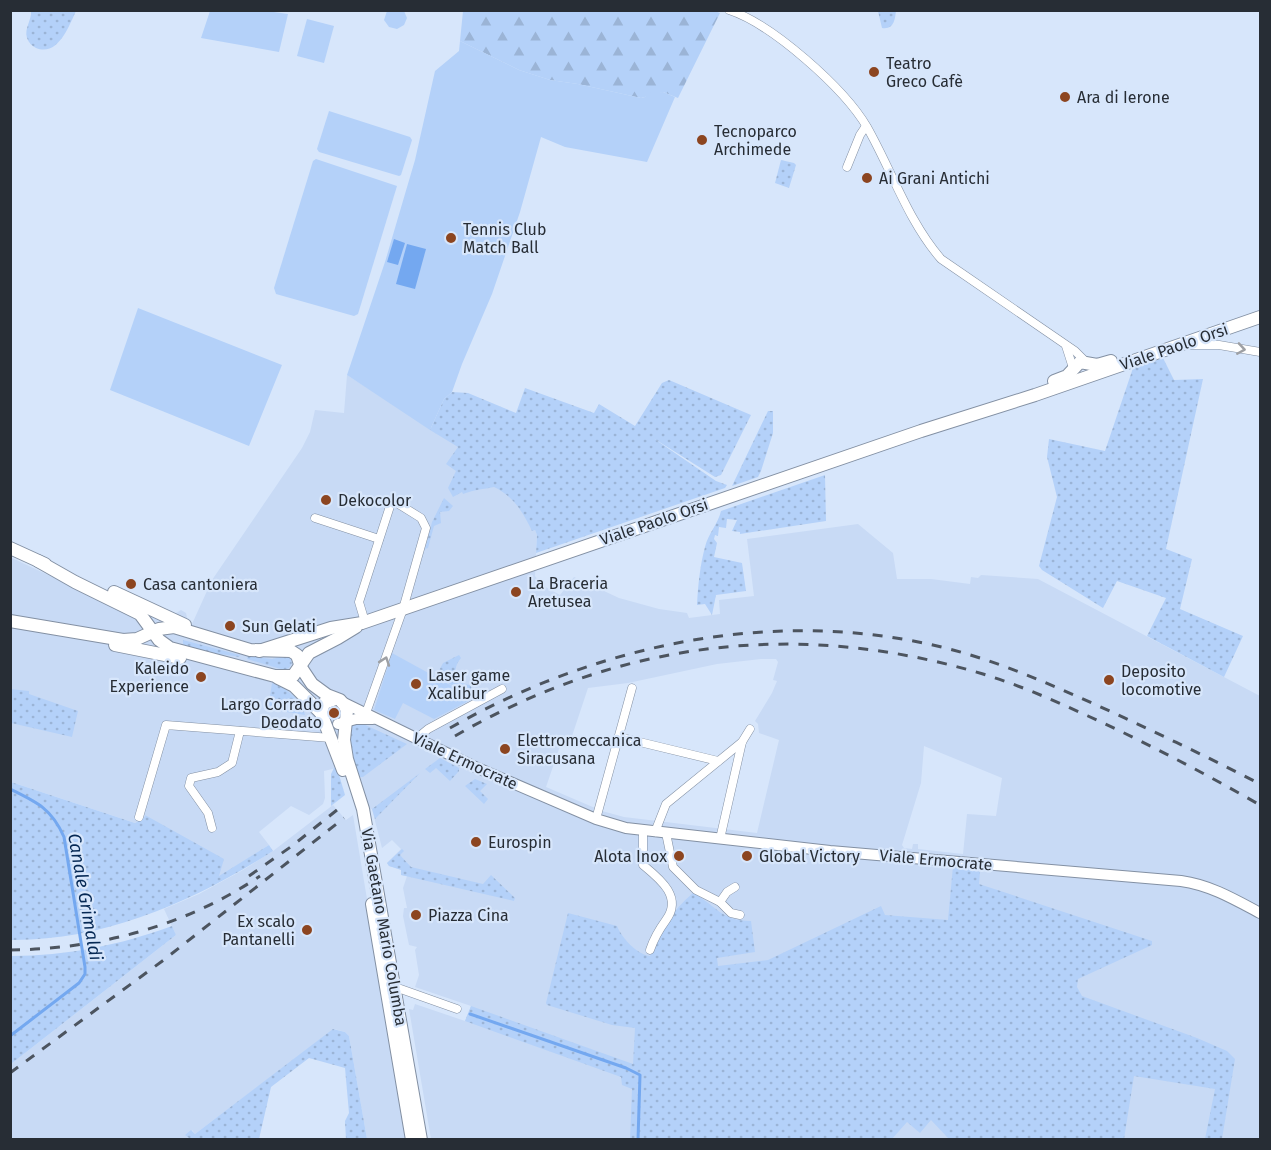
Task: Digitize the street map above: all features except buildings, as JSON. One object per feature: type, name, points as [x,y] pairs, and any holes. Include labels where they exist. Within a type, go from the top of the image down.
[{"type":"main road","name":"Viale Paolo Orsi","points":[[363,622],[946,422],[1082,370],[1260,310]]},
{"type":"main road","name":"Viale Paolo Orsi","points":[[1082,370],[1180,345],[1260,317]]},
{"type":"main road","points":[[10,548],[140,614],[149,631],[165,646],[275,676],[294,686],[330,724],[371,716]]},
{"type":"main road","points":[[38,561],[80,576],[218,641]]},
{"type":"main road","points":[[10,621],[123,640],[167,627],[259,651],[291,651],[297,655],[300,665],[312,684],[338,700],[346,708],[343,721]]},
{"type":"main road","points":[[259,651],[331,628],[363,622]]},
{"type":"main road","points":[[275,676],[293,676],[305,656],[314,649],[338,638],[363,622]]},
{"type":"main road","points":[[61,631],[93,641],[141,651],[184,659],[219,662]]},
{"type":"main road","points":[[184,652],[177,646],[176,640],[180,633],[186,631]]},
{"type":"main road","points":[[322,716],[324,703],[338,700]]},
{"type":"main road","name":"Viale Ermocrate","points":[[338,700],[473,766],[596,819],[643,830],[830,851],[1181,880],[1214,889],[1260,913]]},
{"type":"main road","name":"Via Gaetano Mario Columba","points":[[322,716],[356,812],[412,1140]]},
{"type":"main road","name":"Via Gaetano Mario Columba","points":[[343,721],[347,759],[363,809],[421,1140]]},
{"type":"street","points":[[729,10],[761,25],[779,37],[844,97],[866,126],[924,239],[941,259],[1065,345],[1082,370]]},
{"type":"street","points":[[847,167],[866,126]]},
{"type":"street","points":[[1065,345],[1082,370]]},
{"type":"street","points":[[1180,345],[1218,345],[1260,352]]},
{"type":"street","points":[[363,622],[359,602],[392,500],[421,519],[426,528],[371,716]]},
{"type":"street","points":[[315,518],[380,539]]},
{"type":"street","points":[[141,651],[149,631]]},
{"type":"street","points":[[596,819],[632,688]]},
{"type":"street","points":[[416,739],[428,729],[502,689]]},
{"type":"street","points":[[139,817],[166,725],[331,738]]},
{"type":"street","points":[[720,839],[742,742],[750,729]]},
{"type":"street","points":[[212,828],[208,813],[189,786],[191,778],[218,772],[232,763],[240,731]]},
{"type":"street","points":[[618,737],[718,761]]},
{"type":"street","points":[[740,915],[731,913],[720,902],[696,890],[672,867],[661,832],[666,804],[742,742]]},
{"type":"street","points":[[643,830],[643,865],[664,883],[672,905],[666,920],[657,930],[650,950]]},
{"type":"street","points":[[720,902],[727,892],[735,887]]},
{"type":"street","points":[[394,987],[457,1009]]},
{"type":"shaded area","points":[[347,375],[459,446],[524,509],[537,534],[535,576],[542,585],[560,595],[574,577],[619,598],[659,609],[687,613],[689,618],[720,614],[719,600],[754,596],[747,539],[858,524],[893,553],[897,579],[931,579],[970,584],[971,577],[978,578],[981,575],[1038,579],[1260,696],[1260,1139],[431,1139],[409,1009],[413,1010],[415,1004],[465,1021],[471,1006],[415,987],[419,975],[415,950],[417,947],[409,945],[403,916],[404,908],[407,908],[403,888],[407,876],[401,875],[401,869],[389,866],[387,863],[401,849],[392,840],[382,848],[372,809],[369,810],[353,764],[324,771],[325,798],[323,804],[309,815],[291,806],[259,832],[269,845],[219,877],[145,815],[135,823],[11,782],[10,557],[137,617],[143,601],[173,615],[181,610],[186,613],[188,622],[192,624],[212,580],[302,448],[310,432],[315,410],[344,413]],"holes":[[[776,659],[778,662],[773,680],[777,681],[755,721],[758,724],[759,733],[779,740],[757,833],[624,817],[602,811],[546,787],[560,746],[568,748],[588,688],[628,683],[717,664]],[[924,746],[1002,778],[996,816],[967,814],[963,854],[918,849],[918,844],[913,844],[912,849],[904,848],[902,845],[921,783]]]},
{"type":"shaded area","points":[[333,805],[346,820],[353,815],[407,1139],[367,1139],[349,1036],[345,1032],[334,1029],[195,1134],[192,1130],[188,1139],[11,1140],[11,1064],[176,935],[164,909],[199,894],[243,870],[273,851]]},
{"type":"green space","points":[[31,10],[76,11],[62,38],[51,48],[44,50],[33,46],[27,38],[26,31]]},
{"type":"green space","points":[[712,10],[720,13],[678,98],[663,92],[641,98],[550,80],[519,70],[460,41],[463,11]]},
{"type":"green space","points":[[210,11],[267,11],[288,14],[279,52],[201,38]]},
{"type":"green space","points":[[387,11],[404,11],[407,18],[404,25],[397,29],[389,27],[384,20]]},
{"type":"green space","points":[[878,11],[896,11],[891,26],[882,28]]},
{"type":"green space","points":[[307,19],[334,26],[324,63],[297,56]]},
{"type":"green space","name":"Tennis Club Match Ball","points":[[460,41],[519,70],[550,80],[641,98],[649,93],[663,92],[675,97],[647,162],[565,147],[541,137],[520,212],[492,294],[452,392],[444,399],[430,430],[347,375],[385,262],[415,160],[435,71],[459,51]]},
{"type":"green space","points":[[329,111],[410,137],[412,140],[401,175],[319,152],[317,149]]},
{"type":"green space","points":[[316,159],[397,186],[358,314],[354,316],[276,294],[274,288],[313,161]]},
{"type":"green space","points":[[781,160],[796,165],[789,188],[775,183]]},
{"type":"green space","points":[[138,308],[282,365],[249,446],[110,390]]},
{"type":"green space","points":[[1163,358],[1174,380],[1203,379],[1166,549],[1192,559],[1180,609],[1243,636],[1224,677],[1147,636],[1166,598],[1117,581],[1103,608],[1039,566],[1057,497],[1047,457],[1049,439],[1105,451],[1133,368]]},
{"type":"green space","points":[[669,380],[751,415],[721,475],[715,477],[653,438],[716,481],[727,485],[725,488],[536,553],[535,530],[532,531],[521,511],[507,495],[494,487],[463,494],[462,492],[453,497],[448,488],[456,471],[446,464],[458,447],[430,430],[444,399],[452,392],[468,393],[516,413],[525,388],[594,413],[599,404],[635,426],[662,383]]},
{"type":"green space","points":[[768,411],[773,411],[773,433],[761,471],[758,477],[732,486]]},
{"type":"green space","points":[[825,475],[826,521],[740,534],[740,532],[732,531],[737,520],[727,519],[726,528],[719,527],[718,536],[715,535],[714,539],[717,543],[714,557],[742,563],[746,591],[716,595],[712,615],[705,604],[697,605],[705,547],[721,511]]},
{"type":"green space","points":[[444,498],[453,506],[449,511],[440,512],[441,523],[434,526],[428,548],[425,549],[432,522]]},
{"type":"green space","points":[[183,640],[240,655],[239,657],[196,650],[183,644]]},
{"type":"green space","name":"Laser game Xcalibur","points":[[392,653],[474,698],[434,719],[403,703],[395,719],[374,710]]},
{"type":"green space","points":[[459,655],[461,658],[456,667],[456,675],[461,682],[470,685],[476,697],[474,698],[436,676],[443,663]]},
{"type":"green space","points":[[248,656],[272,659],[285,656],[290,658],[292,663],[284,670],[247,659]]},
{"type":"green space","points":[[272,683],[293,695],[305,715],[268,709]]},
{"type":"green space","points":[[10,689],[29,691],[29,694],[78,711],[72,737],[11,723]]},
{"type":"green space","points":[[361,723],[407,744],[363,777],[358,777],[350,750],[350,726]]},
{"type":"green space","points":[[440,758],[459,768],[450,781],[436,768],[430,773],[425,769]]},
{"type":"green space","points":[[334,768],[337,768],[345,795],[331,806],[331,774]]},
{"type":"green space","points":[[420,773],[417,776],[375,819],[372,809]]},
{"type":"green space","points":[[475,779],[487,784],[480,791],[488,799],[484,804],[465,786]]},
{"type":"green space","points":[[11,782],[135,823],[145,815],[224,859],[219,876],[269,845],[273,851],[212,886],[148,915],[81,934],[46,939],[11,940]]},
{"type":"green space","points":[[402,849],[404,851],[400,855],[411,867],[483,884],[491,875],[515,898],[514,901],[401,875],[401,870],[387,863]]},
{"type":"green space","points":[[953,866],[974,867],[974,870],[980,872],[979,884],[1152,941],[1152,945],[1078,979],[1077,987],[1082,996],[1197,1038],[1227,1051],[1235,1059],[1222,1139],[1205,1139],[1215,1089],[1134,1076],[1124,1139],[949,1139],[931,1120],[920,1133],[907,1122],[892,1139],[630,1140],[632,1089],[622,1085],[621,1077],[465,1021],[471,1006],[633,1064],[635,1028],[612,1025],[546,1003],[568,913],[617,926],[630,945],[650,956],[667,922],[693,893],[726,916],[751,921],[755,952],[717,958],[718,966],[768,960],[881,906],[885,915],[948,920]]},
{"type":"green space","points":[[172,926],[176,935],[11,1064],[11,956],[73,952],[133,939]]},
{"type":"green space","points":[[333,1029],[345,1032],[349,1036],[367,1139],[346,1139],[345,1121],[349,1113],[345,1068],[309,1058],[271,1087],[259,1139],[188,1139],[185,1135],[191,1130],[195,1134]]},
{"type":"water","points":[[394,239],[405,243],[398,265],[387,262]]},
{"type":"water","points":[[407,244],[426,249],[415,289],[396,284]]},
{"type":"waterway","name":"Canale Grimaldi","points":[[10,789],[43,807],[64,837],[85,967],[85,974],[79,983],[10,1036]]},
{"type":"waterway","points":[[470,1014],[626,1068],[640,1075],[638,1140]]},
{"type":"railway","points":[[450,728],[508,698],[568,673],[631,654],[694,640],[759,632],[824,631],[889,637],[953,650],[1015,670],[1114,713],[1260,784]]},
{"type":"railway","points":[[455,736],[518,704],[582,678],[646,660],[712,648],[779,644],[846,647],[914,657],[983,674],[1023,688],[1132,737],[1260,805]]},
{"type":"railway","points":[[249,876],[292,846],[337,810]]},
{"type":"railway","points":[[10,1073],[165,959],[344,818]]},
{"type":"railway","points":[[10,950],[76,945],[141,931],[202,909],[260,876]]},
{"type":"place","name":"Teatro Greco Cafè","points":[[874,72]]},
{"type":"place","name":"Ara di Ierone","points":[[1065,97]]},
{"type":"place","name":"Tecnoparco Archimede","points":[[702,140]]},
{"type":"place","name":"Ai Grani Antichi","points":[[867,178]]},
{"type":"place","name":"Tennis Club Match Ball","points":[[451,238]]},
{"type":"place","name":"Dekocolor","points":[[326,500]]},
{"type":"place","name":"Casa cantoniera","points":[[131,584]]},
{"type":"place","name":"La Braceria Aretusea","points":[[516,592]]},
{"type":"place","name":"Sun Gelati","points":[[230,626]]},
{"type":"place","name":"Kaleido Experience","points":[[201,677]]},
{"type":"place","name":"Deposito locomotive","points":[[1109,680]]},
{"type":"place","name":"Laser game Xcalibur","points":[[416,684]]},
{"type":"place","name":"Largo Corrado Deodato","points":[[334,713]]},
{"type":"place","name":"Elettromeccanica Siracusana","points":[[505,749]]},
{"type":"place","name":"Eurospin","points":[[476,842]]},
{"type":"place","name":"Alota Inox","points":[[679,856]]},
{"type":"place","name":"Global Victory","points":[[747,856]]},
{"type":"place","name":"Piazza Cina","points":[[416,915]]},
{"type":"place","name":"Ex scalo Pantanelli","points":[[307,930]]}]
